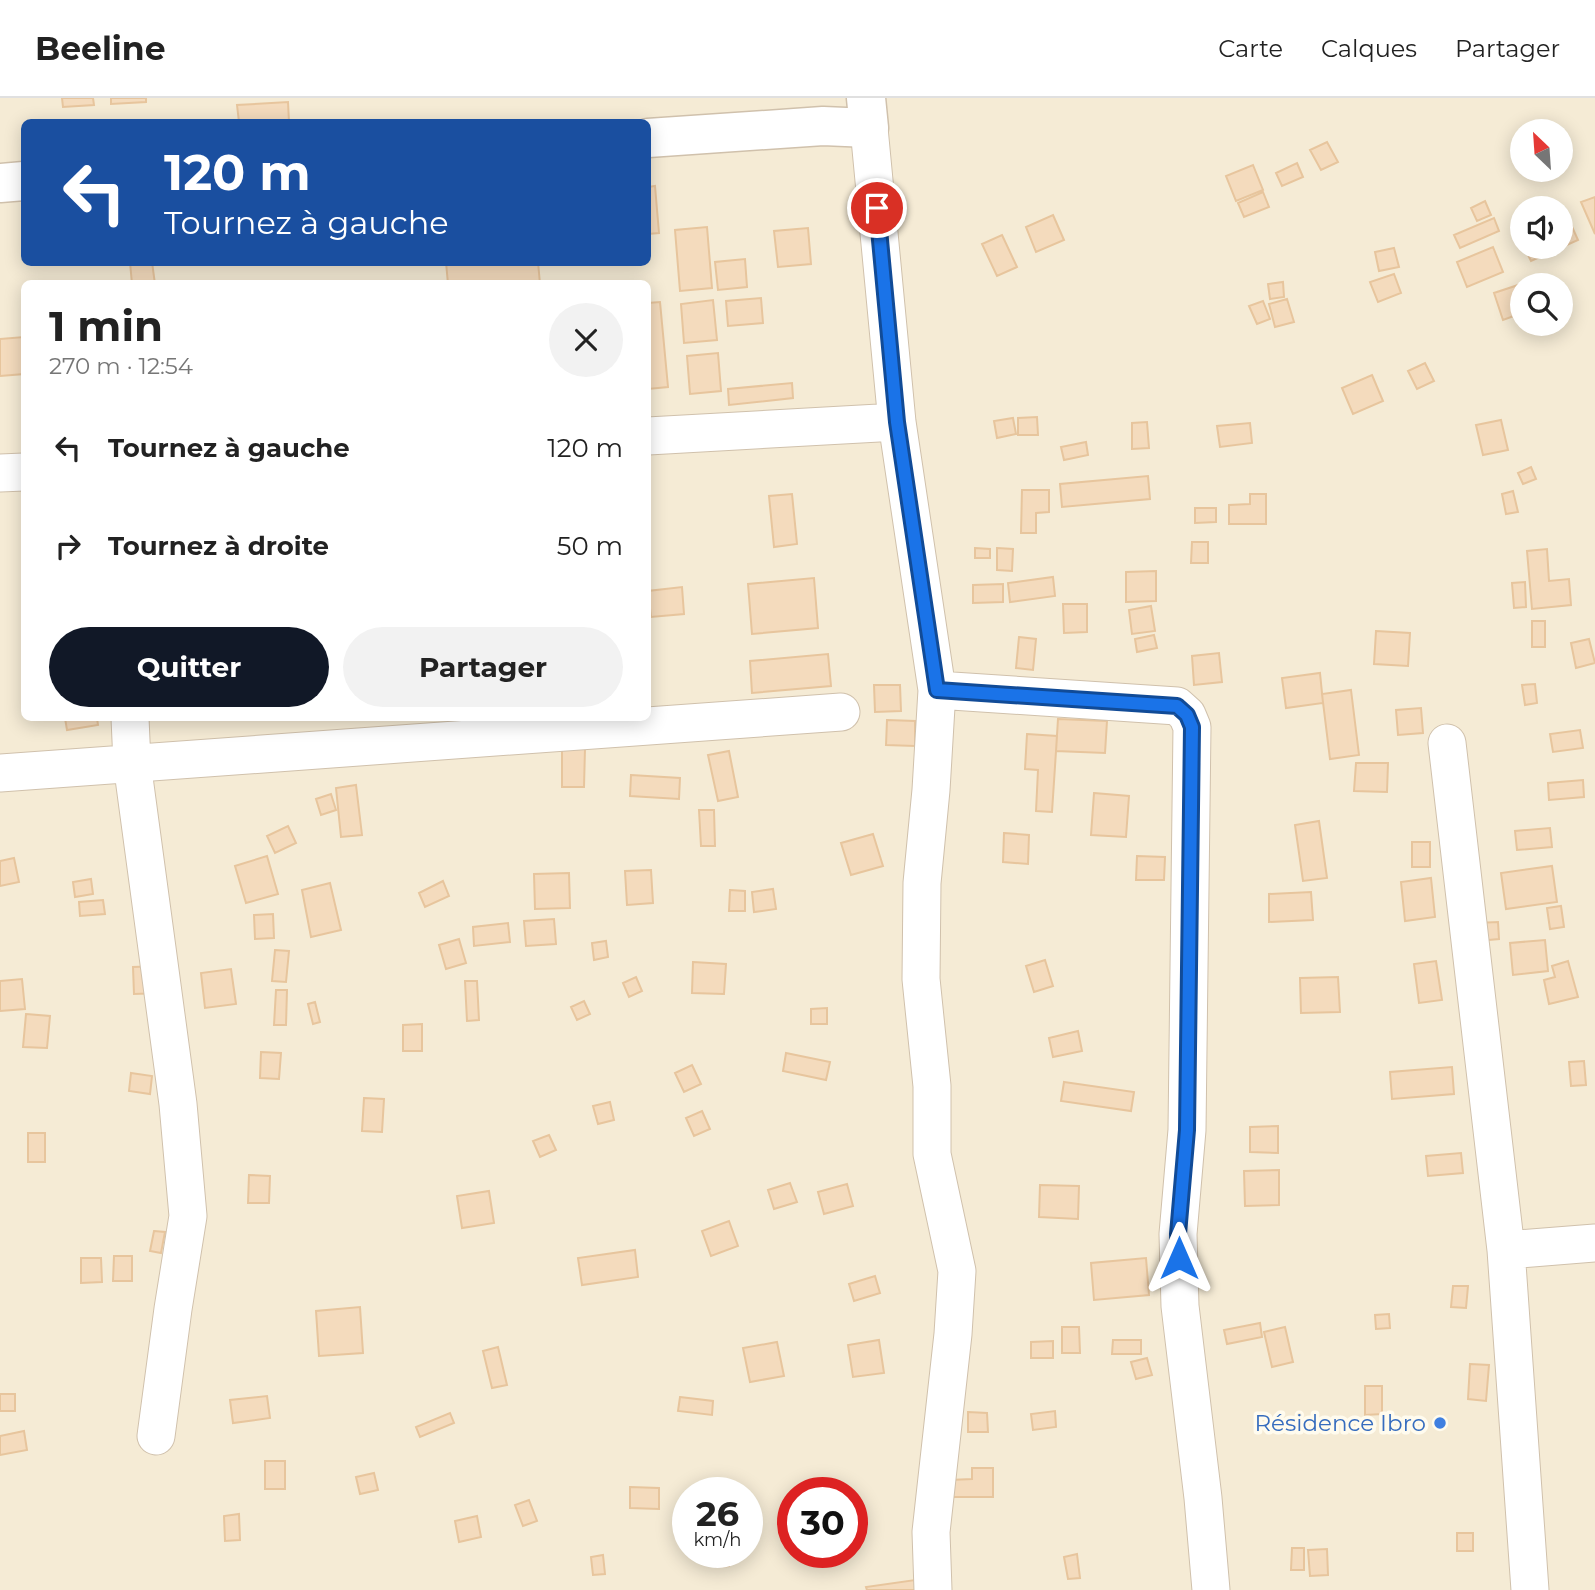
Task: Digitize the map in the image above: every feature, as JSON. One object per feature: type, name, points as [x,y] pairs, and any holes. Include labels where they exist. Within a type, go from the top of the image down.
[{"type":"street","points":[[651,138],[823,126],[868,113],[897,422],[937,690],[922,883],[921,979],[932,1086],[932,1154],[957,1271],[953,1334],[931,1532],[933,1590]]},
{"type":"street","points":[[0,183],[21,181]]},
{"type":"street","points":[[651,436],[897,422]]},
{"type":"street","points":[[0,473],[21,472]]},
{"type":"street","points":[[937,690],[1177,706],[1187,715],[1192,727],[1187,1130],[1178,1234],[1180,1306],[1211,1590]]},
{"type":"street","points":[[0,773],[841,712]]},
{"type":"street","points":[[130,721],[132,763],[178,1104],[188,1216],[156,1436]]},
{"type":"street","points":[[1447,743],[1506,1250],[1530,1590]]},
{"type":"street","points":[[1506,1250],[1595,1243]]},
{"type":"shaded area","points":[[0,98],[1595,98],[1595,1590],[0,1590]]},
{"type":"building","points":[[62,98],[93,98],[94,105],[63,107]]},
{"type":"building","points":[[111,98],[146,98],[146,102],[111,104]]},
{"type":"building","points":[[288,102],[289,119],[239,119],[237,105]]},
{"type":"building","points":[[1327,142],[1338,162],[1321,170],[1310,150]]},
{"type":"building","points":[[1297,163],[1303,177],[1282,186],[1276,173]]},
{"type":"building","points":[[1253,165],[1263,190],[1236,201],[1226,176]]},
{"type":"building","points":[[655,186],[659,233],[651,234],[651,187]]},
{"type":"building","points":[[1263,192],[1269,207],[1244,217],[1238,203]]},
{"type":"building","points":[[1595,197],[1595,234],[1581,202]]},
{"type":"building","points":[[1485,201],[1491,215],[1477,221],[1471,208]]},
{"type":"building","points":[[1053,215],[1064,240],[1036,252],[1026,227]]},
{"type":"building","points":[[1494,218],[1499,231],[1460,248],[1454,235]]},
{"type":"building","points":[[707,227],[712,288],[680,291],[675,230]]},
{"type":"building","points":[[808,228],[811,264],[778,267],[774,231]]},
{"type":"building","points":[[1573,229],[1578,240],[1573,242]]},
{"type":"building","points":[[1002,235],[1017,267],[997,276],[982,244]]},
{"type":"building","points":[[1493,247],[1503,272],[1467,287],[1457,262]]},
{"type":"building","points":[[1394,248],[1399,267],[1379,271],[1375,252]]},
{"type":"building","points":[[745,259],[747,287],[718,290],[715,262]]},
{"type":"building","points":[[130,266],[153,266],[154,280],[132,280]]},
{"type":"building","points":[[446,266],[538,266],[540,280],[448,280]]},
{"type":"building","points":[[1394,274],[1401,293],[1378,302],[1370,282]]},
{"type":"building","points":[[1283,282],[1284,297],[1270,299],[1268,284]]},
{"type":"building","points":[[1510,288],[1510,317],[1503,320],[1494,293]]},
{"type":"building","points":[[761,298],[763,323],[728,326],[726,301]]},
{"type":"building","points":[[1287,299],[1294,322],[1275,327],[1269,304]]},
{"type":"building","points":[[713,300],[717,340],[684,343],[681,304]]},
{"type":"building","points":[[1263,301],[1270,319],[1257,324],[1249,306]]},
{"type":"building","points":[[660,302],[668,387],[651,389],[651,303]]},
{"type":"building","points":[[21,337],[21,374],[0,376],[0,339]]},
{"type":"building","points":[[718,353],[721,391],[690,394],[687,356]]},
{"type":"building","points":[[1425,363],[1434,381],[1417,389],[1408,371]]},
{"type":"building","points":[[1372,375],[1383,401],[1353,414],[1342,388]]},
{"type":"building","points":[[792,383],[793,398],[729,405],[728,389]]},
{"type":"building","points":[[1037,417],[1038,435],[1018,435],[1018,418]]},
{"type":"building","points":[[1013,418],[1016,434],[997,438],[994,421]]},
{"type":"building","points":[[1501,420],[1508,450],[1483,455],[1476,425]]},
{"type":"building","points":[[1147,422],[1149,448],[1132,449],[1132,423]]},
{"type":"building","points":[[1250,423],[1252,443],[1220,447],[1217,426]]},
{"type":"building","points":[[1086,442],[1088,455],[1064,460],[1061,447]]},
{"type":"building","points":[[1531,467],[1536,479],[1523,484],[1518,473]]},
{"type":"building","points":[[1148,476],[1150,499],[1062,507],[1060,484]]},
{"type":"building","points":[[1022,490],[1049,490],[1049,512],[1036,513],[1036,533],[1021,533]]},
{"type":"building","points":[[1513,491],[1518,512],[1506,514],[1502,494]]},
{"type":"building","points":[[792,494],[797,544],[774,547],[769,496]]},
{"type":"building","points":[[1250,494],[1266,494],[1266,524],[1229,524],[1229,505],[1250,504]]},
{"type":"building","points":[[1195,508],[1216,508],[1216,522],[1195,523]]},
{"type":"building","points":[[1192,542],[1208,542],[1208,563],[1191,563]]},
{"type":"building","points":[[975,548],[990,549],[990,558],[975,558]]},
{"type":"building","points":[[997,548],[1013,549],[1012,571],[997,570]]},
{"type":"building","points":[[1547,549],[1549,581],[1569,579],[1571,605],[1532,609],[1527,551]]},
{"type":"building","points":[[1156,571],[1156,601],[1126,602],[1126,572]]},
{"type":"building","points":[[1053,577],[1055,596],[1010,602],[1008,583]]},
{"type":"building","points":[[814,578],[818,628],[752,634],[748,584]]},
{"type":"building","points":[[1525,582],[1526,607],[1514,608],[1512,583]]},
{"type":"building","points":[[1003,584],[1003,602],[973,603],[973,585]]},
{"type":"building","points":[[682,587],[684,614],[651,617],[651,591]]},
{"type":"building","points":[[1063,604],[1087,604],[1087,632],[1064,633]]},
{"type":"building","points":[[1151,606],[1155,631],[1132,634],[1129,610]]},
{"type":"building","points":[[1532,621],[1545,621],[1545,647],[1532,647]]},
{"type":"building","points":[[1376,631],[1410,633],[1408,666],[1374,664]]},
{"type":"building","points":[[1154,635],[1157,648],[1137,652],[1135,639]]},
{"type":"building","points":[[1019,637],[1036,639],[1033,670],[1016,668]]},
{"type":"building","points":[[1589,639],[1595,663],[1576,668],[1571,643]]},
{"type":"building","points":[[1219,653],[1222,682],[1194,685],[1192,656]]},
{"type":"building","points":[[828,654],[831,686],[752,693],[750,661]]},
{"type":"building","points":[[1320,673],[1323,703],[1286,708],[1282,678]]},
{"type":"building","points":[[1535,684],[1537,703],[1525,705],[1522,685]]},
{"type":"building","points":[[874,685],[900,685],[901,711],[875,712]]},
{"type":"building","points":[[1351,690],[1359,755],[1330,759],[1322,694]]},
{"type":"building","points":[[1421,708],[1423,733],[1398,735],[1396,710]]},
{"type":"building","points":[[1058,719],[1107,721],[1105,753],[1056,751]]},
{"type":"building","points":[[887,720],[915,721],[915,746],[886,745]]},
{"type":"building","points":[[66,721],[97,721],[98,725],[67,730]]},
{"type":"building","points":[[1580,730],[1583,748],[1553,752],[1550,734]]},
{"type":"building","points":[[1027,734],[1057,736],[1052,812],[1036,811],[1038,770],[1025,769]]},
{"type":"building","points":[[562,748],[585,748],[584,787],[562,787]]},
{"type":"building","points":[[729,751],[738,797],[718,801],[708,755]]},
{"type":"building","points":[[1356,763],[1388,763],[1387,792],[1354,791]]},
{"type":"building","points":[[631,775],[680,778],[679,799],[630,796]]},
{"type":"building","points":[[1583,780],[1584,797],[1549,800],[1548,783]]},
{"type":"building","points":[[356,785],[362,835],[341,837],[336,788]]},
{"type":"building","points":[[1094,793],[1129,796],[1126,837],[1091,835]]},
{"type":"building","points":[[331,794],[336,810],[321,815],[316,799]]},
{"type":"building","points":[[699,810],[714,810],[715,846],[701,846]]},
{"type":"building","points":[[1319,821],[1327,878],[1303,881],[1295,825]]},
{"type":"building","points":[[288,826],[296,843],[275,853],[267,836]]},
{"type":"building","points":[[1550,828],[1552,847],[1517,850],[1515,831]]},
{"type":"building","points":[[1004,833],[1029,835],[1028,864],[1003,862]]},
{"type":"building","points":[[873,834],[883,866],[851,875],[841,843]]},
{"type":"building","points":[[1412,842],[1430,842],[1430,867],[1412,867]]},
{"type":"building","points":[[267,856],[278,894],[246,903],[235,866]]},
{"type":"building","points":[[1137,856],[1165,857],[1164,880],[1136,880]]},
{"type":"building","points":[[14,858],[19,882],[0,886],[0,861]]},
{"type":"building","points":[[1552,866],[1557,902],[1506,909],[1501,873]]},
{"type":"building","points":[[651,870],[653,903],[627,905],[625,871]]},
{"type":"building","points":[[569,873],[570,908],[535,909],[534,874]]},
{"type":"building","points":[[1431,878],[1435,917],[1405,921],[1401,882]]},
{"type":"building","points":[[91,879],[93,894],[75,897],[73,882]]},
{"type":"building","points":[[443,881],[449,896],[425,907],[419,893]]},
{"type":"building","points":[[330,883],[341,930],[311,937],[302,890]]},
{"type":"building","points":[[773,889],[776,909],[754,912],[752,892]]},
{"type":"building","points":[[730,890],[745,891],[745,911],[729,911]]},
{"type":"building","points":[[1311,892],[1313,920],[1269,922],[1269,894]]},
{"type":"building","points":[[103,900],[105,914],[80,916],[79,902]]},
{"type":"building","points":[[1561,906],[1564,927],[1550,929],[1547,908]]},
{"type":"building","points":[[273,914],[274,938],[255,939],[254,915]]},
{"type":"building","points":[[554,919],[556,944],[526,946],[524,921]]},
{"type":"building","points":[[1498,922],[1499,939],[1478,941],[1476,923]]},
{"type":"building","points":[[508,923],[510,942],[474,946],[473,927]]},
{"type":"building","points":[[459,939],[466,963],[446,969],[439,945]]},
{"type":"building","points":[[1545,940],[1548,971],[1513,975],[1510,943]]},
{"type":"building","points":[[606,941],[608,957],[594,960],[592,943]]},
{"type":"building","points":[[275,950],[289,951],[286,982],[272,981]]},
{"type":"building","points":[[1045,960],[1053,986],[1034,992],[1026,966]]},
{"type":"building","points":[[1436,961],[1442,1000],[1419,1003],[1414,964]]},
{"type":"building","points":[[1568,961],[1578,997],[1549,1004],[1544,980],[1555,977],[1552,966]]},
{"type":"building","points":[[693,962],[726,964],[724,994],[692,993]]},
{"type":"building","points":[[161,966],[162,993],[134,994],[133,967]]},
{"type":"building","points":[[231,969],[236,1004],[205,1008],[201,973]]},
{"type":"building","points":[[636,977],[642,991],[629,997],[623,983]]},
{"type":"building","points":[[1338,977],[1340,1012],[1301,1013],[1300,978]]},
{"type":"building","points":[[22,979],[25,1009],[0,1011],[0,981]]},
{"type":"building","points":[[465,981],[477,981],[479,1020],[467,1021]]},
{"type":"building","points":[[276,990],[287,990],[286,1025],[274,1025]]},
{"type":"building","points":[[584,1001],[590,1014],[577,1020],[571,1007]]},
{"type":"building","points":[[315,1002],[320,1022],[313,1024],[308,1004]]},
{"type":"building","points":[[827,1008],[827,1024],[811,1024],[811,1009]]},
{"type":"building","points":[[26,1014],[50,1016],[47,1048],[23,1047]]},
{"type":"building","points":[[422,1024],[422,1051],[403,1051],[403,1025]]},
{"type":"building","points":[[1078,1031],[1082,1051],[1053,1057],[1049,1038]]},
{"type":"building","points":[[261,1052],[281,1053],[279,1079],[260,1078]]},
{"type":"building","points":[[786,1053],[830,1062],[826,1080],[783,1071]]},
{"type":"building","points":[[1584,1061],[1586,1085],[1571,1086],[1569,1062]]},
{"type":"building","points":[[692,1065],[701,1084],[684,1092],[675,1073]]},
{"type":"building","points":[[1452,1067],[1454,1094],[1392,1099],[1390,1072]]},
{"type":"building","points":[[131,1073],[152,1076],[150,1094],[129,1091]]},
{"type":"building","points":[[1064,1082],[1134,1092],[1131,1111],[1061,1101]]},
{"type":"building","points":[[364,1098],[384,1099],[382,1132],[362,1131]]},
{"type":"building","points":[[610,1102],[614,1120],[598,1124],[593,1106]]},
{"type":"building","points":[[702,1111],[710,1129],[694,1136],[686,1118]]},
{"type":"building","points":[[1278,1126],[1278,1153],[1250,1152],[1250,1127]]},
{"type":"building","points":[[28,1133],[45,1133],[45,1162],[28,1162]]},
{"type":"building","points":[[549,1135],[556,1150],[540,1157],[533,1141]]},
{"type":"building","points":[[1461,1153],[1463,1173],[1428,1176],[1426,1156]]},
{"type":"building","points":[[1279,1170],[1279,1205],[1245,1206],[1244,1171]]},
{"type":"building","points":[[249,1175],[270,1176],[269,1203],[248,1203]]},
{"type":"building","points":[[790,1183],[797,1202],[774,1209],[768,1190]]},
{"type":"building","points":[[847,1184],[853,1206],[824,1214],[818,1192]]},
{"type":"building","points":[[1040,1185],[1079,1186],[1078,1219],[1039,1217]]},
{"type":"building","points":[[489,1191],[494,1223],[462,1228],[457,1196]]},
{"type":"building","points":[[729,1221],[738,1246],[711,1256],[702,1231]]},
{"type":"building","points":[[154,1231],[165,1232],[161,1253],[150,1251]]},
{"type":"building","points":[[635,1250],[638,1277],[582,1285],[578,1258]]},
{"type":"building","points":[[114,1256],[132,1256],[132,1281],[113,1281]]},
{"type":"building","points":[[81,1258],[101,1258],[102,1282],[81,1283]]},
{"type":"building","points":[[1146,1258],[1149,1295],[1094,1300],[1091,1263]]},
{"type":"building","points":[[875,1276],[880,1293],[854,1301],[849,1284]]},
{"type":"building","points":[[1453,1286],[1468,1286],[1466,1308],[1451,1307]]},
{"type":"building","points":[[360,1307],[363,1353],[319,1356],[316,1311]]},
{"type":"building","points":[[1389,1314],[1390,1328],[1376,1329],[1375,1315]]},
{"type":"building","points":[[1260,1323],[1262,1337],[1227,1344],[1224,1330]]},
{"type":"building","points":[[1062,1327],[1079,1327],[1080,1353],[1062,1353]]},
{"type":"building","points":[[1285,1327],[1293,1362],[1272,1367],[1264,1332]]},
{"type":"building","points":[[879,1340],[884,1373],[853,1377],[848,1345]]},
{"type":"building","points":[[1113,1340],[1141,1340],[1141,1354],[1112,1354]]},
{"type":"building","points":[[1053,1341],[1053,1358],[1031,1358],[1031,1342]]},
{"type":"building","points":[[777,1342],[784,1376],[750,1382],[743,1348]]},
{"type":"building","points":[[498,1347],[507,1385],[492,1388],[483,1351]]},
{"type":"building","points":[[1147,1358],[1152,1375],[1136,1379],[1131,1362]]},
{"type":"building","points":[[1470,1364],[1489,1365],[1486,1401],[1468,1399]]},
{"type":"building","points":[[1365,1386],[1382,1386],[1382,1414],[1365,1415]]},
{"type":"building","points":[[0,1394],[15,1394],[15,1411],[0,1411]]},
{"type":"building","points":[[267,1396],[270,1418],[233,1423],[230,1400]]},
{"type":"building","points":[[680,1397],[713,1401],[712,1415],[678,1411]]},
{"type":"building","points":[[1055,1411],[1056,1427],[1033,1430],[1031,1414]]},
{"type":"building","points":[[968,1412],[987,1413],[988,1432],[968,1432]]},
{"type":"building","points":[[450,1413],[454,1423],[420,1437],[416,1427]]},
{"type":"building","points":[[24,1431],[27,1450],[0,1455],[0,1436]]},
{"type":"building","points":[[265,1461],[285,1461],[285,1489],[265,1489]]},
{"type":"building","points":[[972,1468],[993,1468],[993,1497],[950,1497],[950,1480],[972,1479]]},
{"type":"building","points":[[374,1473],[378,1490],[360,1494],[356,1477]]},
{"type":"building","points":[[630,1487],[659,1488],[659,1509],[630,1508]]},
{"type":"building","points":[[529,1500],[537,1521],[523,1526],[515,1505]]},
{"type":"building","points":[[239,1514],[240,1540],[225,1541],[224,1516]]},
{"type":"building","points":[[477,1516],[481,1537],[459,1542],[455,1521]]},
{"type":"building","points":[[1457,1533],[1473,1533],[1473,1551],[1457,1551]]},
{"type":"building","points":[[1292,1548],[1304,1548],[1304,1570],[1291,1570]]},
{"type":"building","points":[[1327,1549],[1328,1575],[1310,1576],[1308,1550]]},
{"type":"building","points":[[1077,1554],[1080,1578],[1068,1579],[1064,1557]]},
{"type":"building","points":[[603,1555],[605,1574],[593,1575],[591,1557]]},
{"type":"building","points":[[915,1580],[917,1590],[867,1590],[866,1587]]},
{"type":"place","name":"Résidence Ibro","points":[[1440,1423]]},
{"type":"route","points":[[877,208],[897,422],[937,690],[1177,706],[1187,715],[1192,727],[1187,1130],[1178,1234],[1179,1258]]}]
